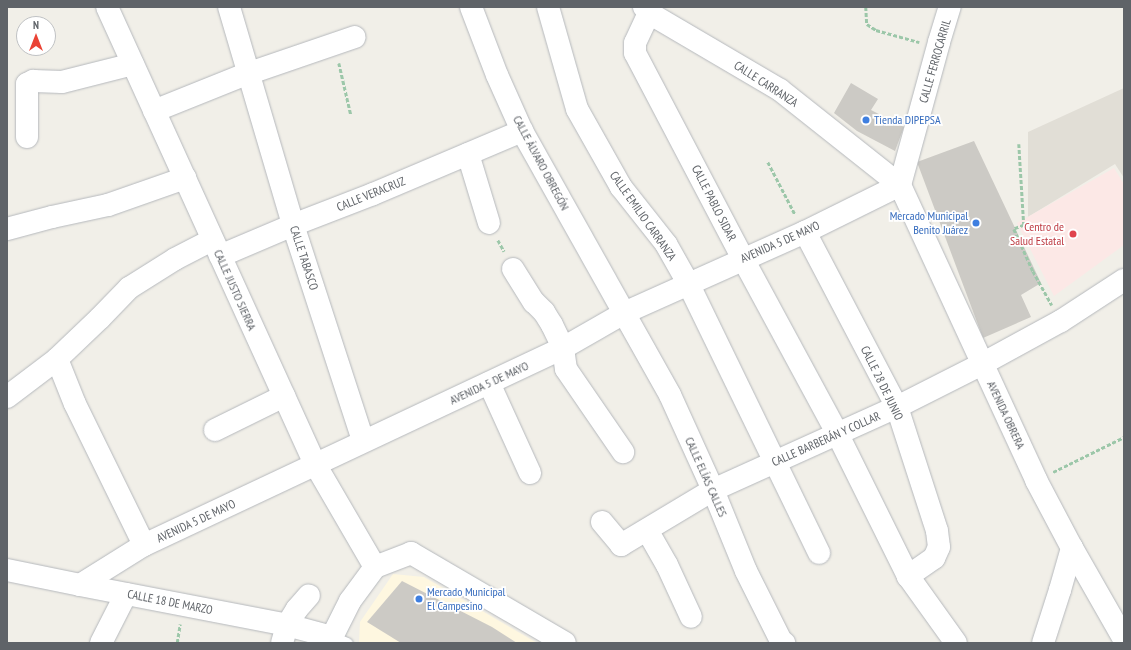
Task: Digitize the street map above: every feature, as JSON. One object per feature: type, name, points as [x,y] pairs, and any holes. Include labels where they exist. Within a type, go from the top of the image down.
[{"type":"street","name":"CALLE JUSTO SIERRA","points":[[107,7],[315,464],[375,567]]},
{"type":"street","name":"CALLE TABASCO","points":[[229,7],[293,225],[364,441]]},
{"type":"street","name":"CALLE ÁLVARO OBREGÓN","points":[[471,7],[496,75],[522,131],[624,313]]},
{"type":"street","name":"CALLE EMILIO CARRANZA","points":[[548,7],[578,109],[621,187],[666,244],[688,283],[818,554]]},
{"type":"street","name":"CALLE FERROCARRIL","points":[[900,185],[950,7]]},
{"type":"street","name":"CALLE CARRANZA","points":[[646,10],[780,90],[900,185]]},
{"type":"street","name":"CALLE PABLO SIDAR","points":[[646,10],[634,42],[635,54],[742,259],[837,433],[908,576],[956,643]]},
{"type":"street","points":[[154,111],[248,74],[355,37]]},
{"type":"street","points":[[27,137],[27,84],[33,82],[62,82],[133,64]]},
{"type":"street","name":"CALLE VERACRUZ","points":[[7,397],[57,359],[129,288],[175,259],[293,225],[373,194],[522,131]]},
{"type":"street","points":[[468,154],[489,223]]},
{"type":"street","points":[[7,229],[52,217],[108,205],[185,178]]},
{"type":"street","name":"AVENIDA 5 DE MAYO","points":[[80,585],[144,545],[563,348],[624,313],[688,283],[805,232],[900,185]]},
{"type":"street","name":"AVENIDA OBRERA","points":[[900,185],[1036,480],[1072,548],[1124,639]]},
{"type":"street","name":"CALLE 28 DE JUNIO","points":[[805,232],[897,407],[937,531],[939,547],[934,558],[908,576]]},
{"type":"street","points":[[513,269],[534,302],[544,312],[552,325],[563,348],[566,369],[623,452]]},
{"type":"street","name":"CALLE BARBERÁN Y COLLAR","points":[[602,522],[621,545],[713,490],[897,407],[982,364],[1061,320],[1124,280]]},
{"type":"street","name":"CALLE ELÍAS CALLES","points":[[624,313],[670,395],[713,490],[746,570],[781,641],[784,643]]},
{"type":"street","points":[[57,359],[75,404],[144,545]]},
{"type":"street","points":[[489,383],[530,473]]},
{"type":"street","points":[[215,430],[284,396]]},
{"type":"street","points":[[647,530],[667,565],[691,617]]},
{"type":"street","points":[[1043,643],[1072,548]]},
{"type":"street","points":[[337,641],[350,601],[375,567],[411,553],[565,643]]},
{"type":"street","name":"CALLE 18 DE MARZO","points":[[7,570],[126,594],[284,634],[337,641]]},
{"type":"street","points":[[101,643],[126,594]]},
{"type":"street","points":[[284,634],[296,609],[309,595]]},
{"type":"path","points":[[866,7],[867,24],[876,30],[920,42],[939,42]]},
{"type":"path","points":[[335,45],[351,115]]},
{"type":"path","points":[[1019,144],[1024,225],[1014,229],[1032,271],[1061,320]]},
{"type":"path","points":[[768,162],[805,232]]},
{"type":"path","points":[[489,223],[513,269]]},
{"type":"path","points":[[1036,480],[1124,437]]},
{"type":"shaded area","points":[[1124,88],[1124,178],[1115,164],[1028,217],[1028,132]]},
{"type":"shaded area","name":"Centro de Salud Estatal","points":[[1114,168],[1124,184],[1124,245],[1054,296],[1017,223]]},
{"type":"shaded area","name":"Mercado Municipal El Campesino","points":[[393,574],[424,577],[537,643],[359,643],[360,622]]},
{"type":"building","name":"Tienda DIPEPSA","points":[[851,83],[878,99],[871,110],[904,127],[895,151],[857,131],[834,113]]},
{"type":"building","name":"Mercado Municipal Benito Juárez","points":[[974,141],[1041,283],[1021,295],[1031,317],[983,338],[917,162]]},
{"type":"building","name":"Mercado Municipal El Campesino","points":[[402,581],[492,627],[517,643],[401,643],[367,622]]},
{"type":"place","name":"Tienda DIPEPSA","points":[[866,120]]},
{"type":"place","name":"Mercado Municipal Benito Juárez","points":[[976,223]]},
{"type":"place","name":"Centro de Salud Estatal","points":[[1073,234]]},
{"type":"place","name":"Mercado Municipal El Campesino","points":[[419,599]]}]
